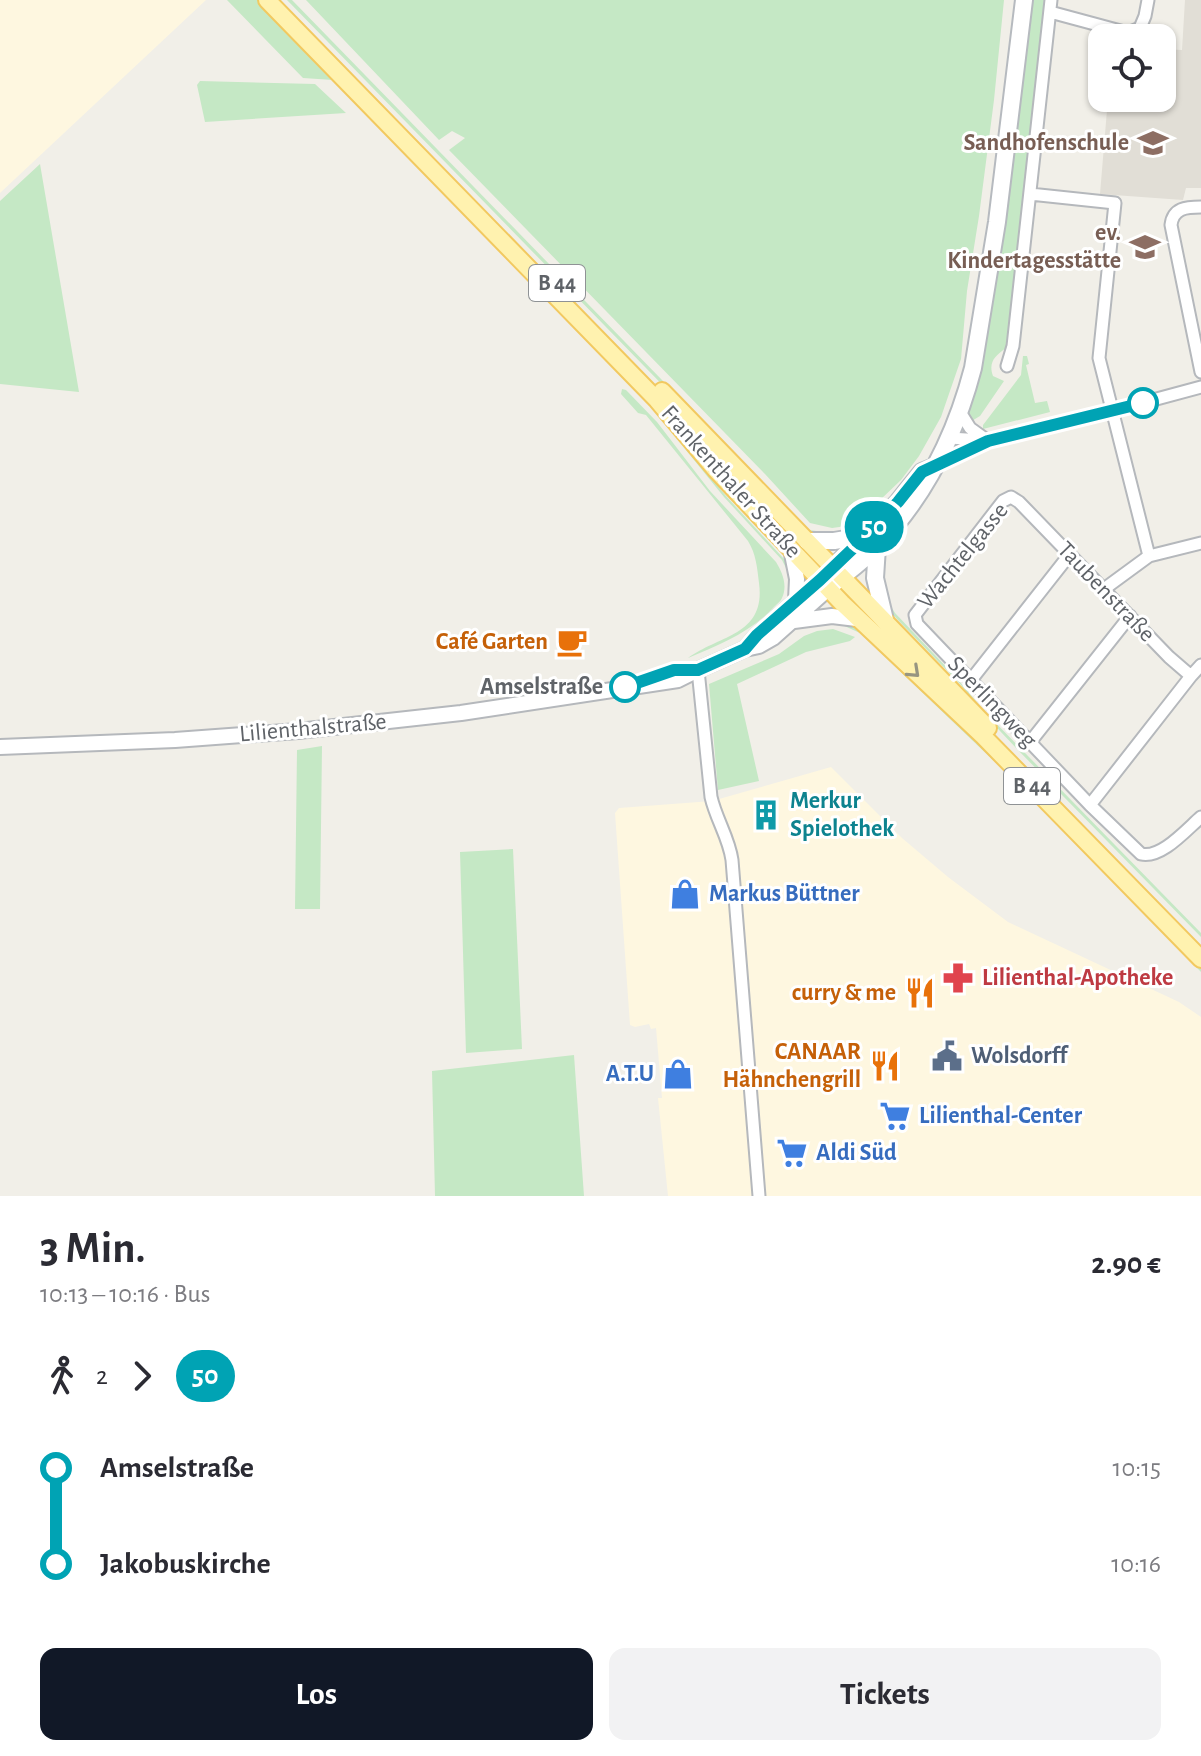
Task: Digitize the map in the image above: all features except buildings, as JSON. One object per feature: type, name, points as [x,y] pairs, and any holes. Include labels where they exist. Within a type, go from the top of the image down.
[{"type":"main road","name":"Frankenthaler Straße","points":[[267,0],[657,400],[716,470],[857,619],[983,736],[1201,959]]},
{"type":"main road","name":"Frankenthaler Straße","points":[[281,0],[1201,945]]},
{"type":"main road","points":[[824,584],[838,572],[855,568],[871,541],[909,509],[937,465],[960,412],[973,368],[997,222],[1024,0]]},
{"type":"main road","points":[[807,541],[871,541]]},
{"type":"main road","points":[[871,541],[875,578],[885,620]]},
{"type":"street","points":[[1007,366],[1013,346],[1050,6],[1128,33],[1140,28],[1148,0]]},
{"type":"street","points":[[1030,194],[1115,203],[1099,358],[1149,556]]},
{"type":"street","points":[[1201,207],[1185,207],[1177,211],[1171,225],[1201,372]]},
{"type":"street","points":[[937,465],[988,441],[1201,387]]},
{"type":"street","points":[[960,412],[970,428],[988,441]]},
{"type":"street","points":[[949,438],[988,441]]},
{"type":"street","name":"Taubenstraße","points":[[1011,497],[1191,676]]},
{"type":"street","name":"Wachtelgasse","points":[[915,615],[1003,501],[1011,497]]},
{"type":"street","points":[[1104,589],[1149,556],[1201,543]]},
{"type":"street","points":[[791,549],[797,579],[796,600]]},
{"type":"street","points":[[971,680],[1070,554]]},
{"type":"street","name":"Lilienthalstraße","points":[[745,649],[796,600],[824,584]]},
{"type":"street","name":"Lilienthalstraße","points":[[0,747],[298,731],[461,713],[678,680],[773,638],[794,621],[824,584]]},
{"type":"street","name":"Sperlingweg","points":[[915,615],[917,624],[1141,854],[1149,856],[1158,853],[1201,817]]},
{"type":"street","points":[[794,621],[832,616],[857,619]]},
{"type":"street","points":[[1031,741],[1130,616]]},
{"type":"street","points":[[1090,805],[1201,665]]},
{"type":"street","points":[[698,670],[711,797],[732,860],[759,1196]]},
{"type":"shaded area","points":[[0,0],[206,0],[0,193]]},
{"type":"shaded area","name":"Sandhofenschule","points":[[1185,0],[1201,0],[1201,188],[1186,188],[1183,200],[1100,194],[1107,112],[1176,112],[1176,50],[1182,50]]},
{"type":"shaded area","points":[[831,767],[902,838],[1008,922],[1179,1002],[1201,1017],[1201,1196],[668,1196],[658,1098],[662,1098],[656,1028],[651,1029],[649,1024],[630,1025],[615,813],[619,808],[712,801]]},
{"type":"green space","points":[[227,0],[261,0],[642,393],[726,496],[784,559],[789,572],[647,402],[333,80],[303,78]]},
{"type":"green space","points":[[287,0],[292,0],[808,530],[833,533],[819,536],[806,532]]},
{"type":"green space","points":[[306,0],[1004,0],[961,359],[941,417],[901,480],[854,525],[832,528],[810,523],[449,150],[465,138],[452,131],[439,140]]},
{"type":"green space","points":[[1030,0],[1044,0],[1006,348],[991,367],[993,376],[1004,381],[980,416],[970,422],[968,417]]},
{"type":"green space","points":[[200,81],[315,84],[346,113],[205,122],[197,85]]},
{"type":"green space","points":[[40,164],[79,392],[0,384],[0,201]]},
{"type":"green space","points":[[1023,356],[1027,356],[1029,364],[1026,365],[1035,403],[1047,401],[1050,412],[983,429],[1021,375]]},
{"type":"green space","points":[[622,389],[657,422],[710,491],[776,562],[784,579],[781,599],[765,616],[734,637],[688,658],[748,624],[759,600],[756,561],[748,541],[646,415],[638,413],[621,394]]},
{"type":"green space","points":[[890,605],[986,713],[1201,933],[1201,937],[984,714],[961,685],[890,611]]},
{"type":"green space","points":[[838,621],[861,631],[969,729],[1201,968],[1201,972],[1040,805],[860,633]]},
{"type":"green space","points":[[833,629],[855,637],[806,652],[737,684],[759,781],[718,790],[709,684],[779,654],[804,636]]},
{"type":"green space","points":[[322,746],[320,909],[295,909],[297,750]]},
{"type":"green space","points":[[513,849],[522,1049],[466,1053],[460,852]]},
{"type":"green space","points":[[574,1055],[584,1196],[435,1196],[432,1071]]},
{"type":"bus line","name":"50","points":[[625,687],[674,670],[698,670],[745,649],[866,536],[922,472],[988,441],[1143,403]]},
{"type":"place","name":"Sandhofenschule","points":[[1153,143]]},
{"type":"place","name":"ev. Kindertagesstätte","points":[[1145,247]]},
{"type":"place","name":"Café Garten","points":[[572,642]]},
{"type":"place","name":"Amselstraße","points":[[625,687]]},
{"type":"place","name":"Merkur Spielothek","points":[[766,815]]},
{"type":"place","name":"Markus Büttner","points":[[685,894]]},
{"type":"place","name":"Lilienthal-Apotheke","points":[[958,978]]},
{"type":"place","name":"curry & me","points":[[920,993]]},
{"type":"place","name":"Wolsdorff","points":[[947,1056]]},
{"type":"place","name":"CANAAR Hähnchengrill","points":[[885,1066]]},
{"type":"place","name":"A.T.U","points":[[678,1074]]},
{"type":"place","name":"Lilienthal-Center","points":[[895,1116]]},
{"type":"place","name":"Aldi Süd","points":[[792,1153]]}]
